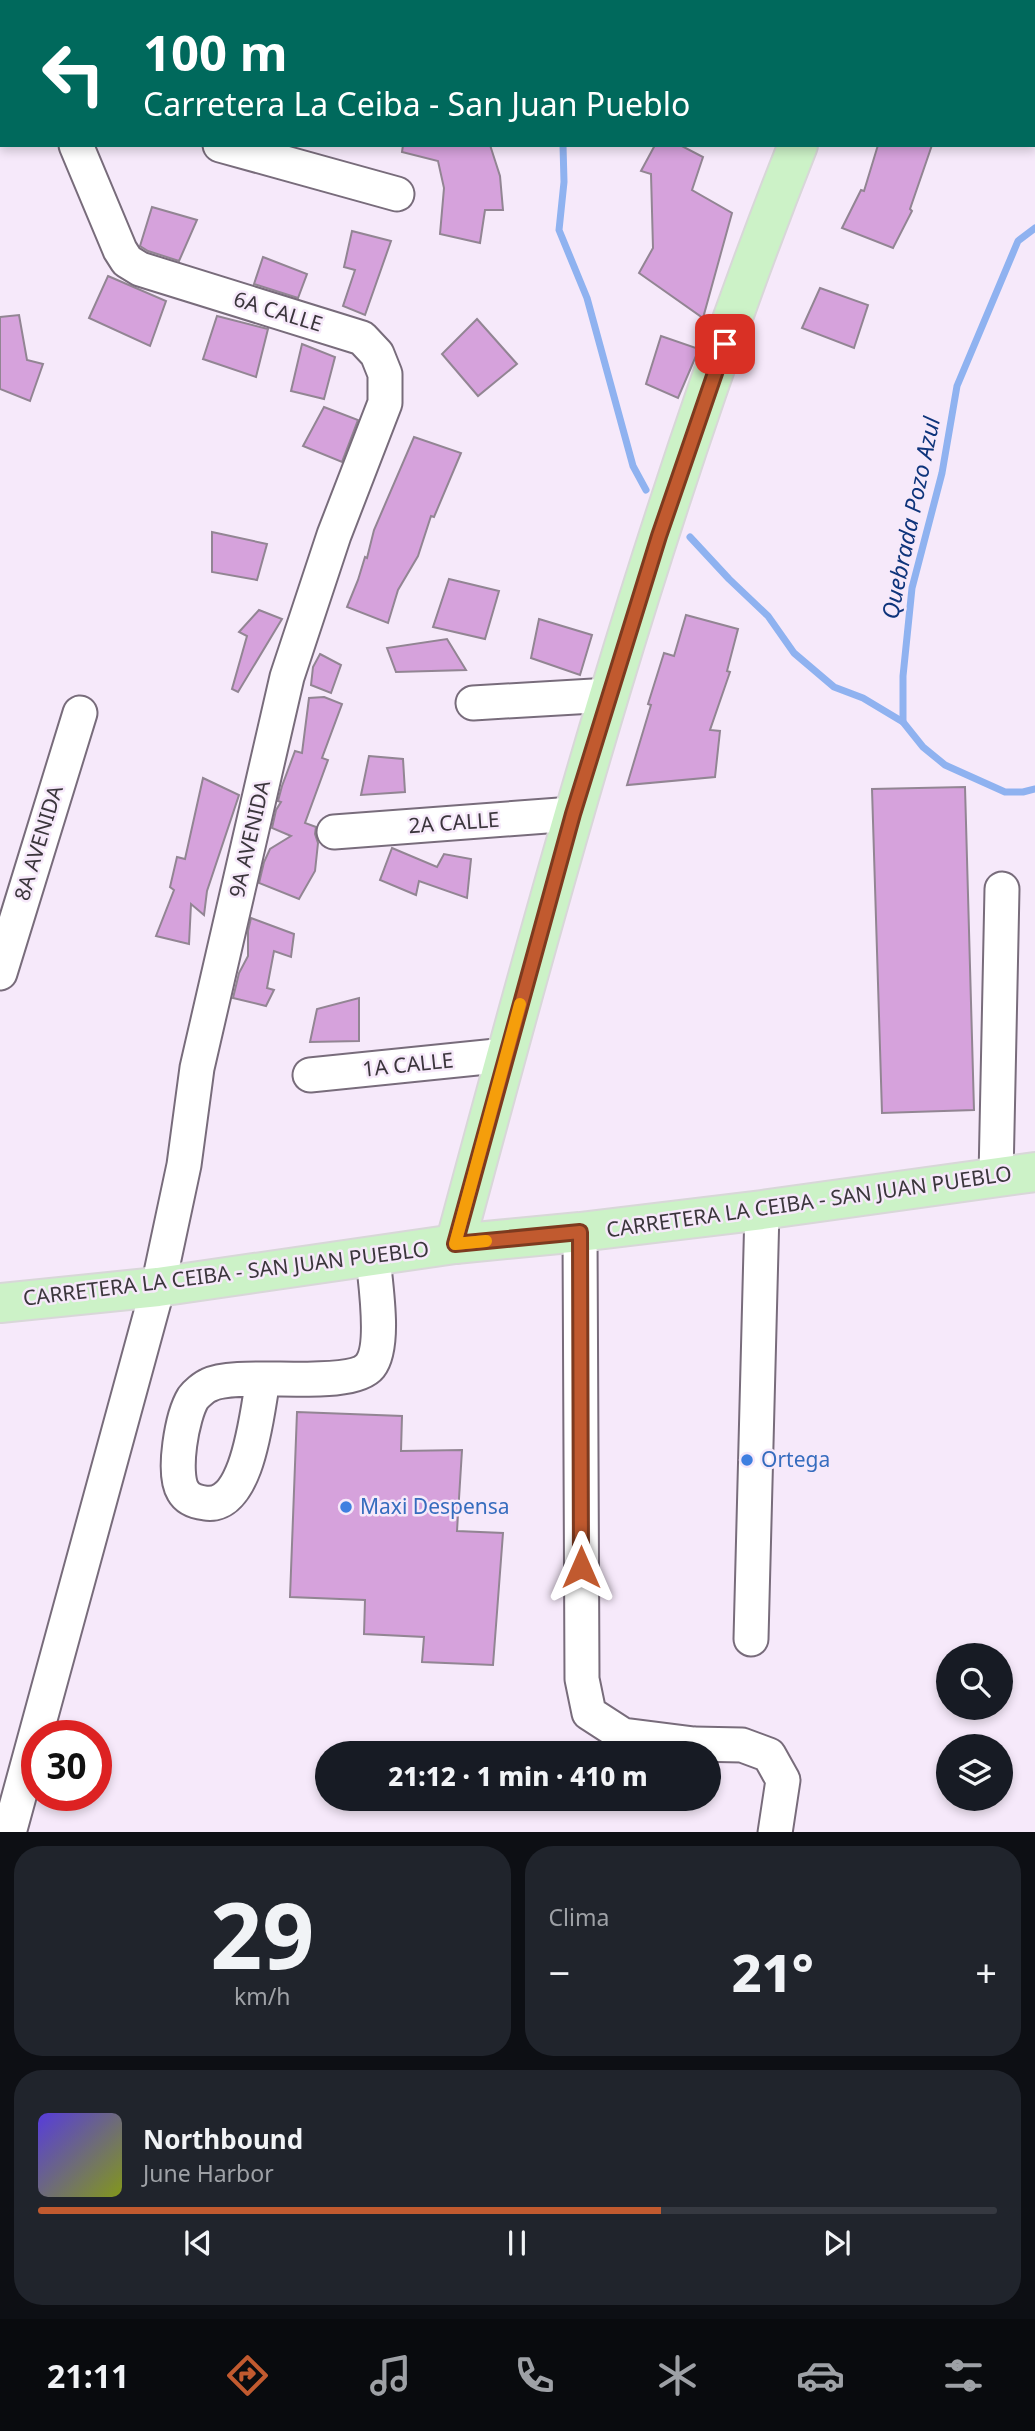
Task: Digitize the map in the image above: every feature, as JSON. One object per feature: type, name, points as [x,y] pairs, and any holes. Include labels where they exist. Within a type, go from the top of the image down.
[{"type":"main road","points":[[455,1244],[573,814],[659,536],[754,258],[798,147]]},
{"type":"main road","name":"CARRETERA LA CEIBA - SAN JUAN PUEBLO","points":[[0,1303],[158,1287],[455,1244],[762,1210],[1035,1172]]},
{"type":"street","name":"6A CALLE","points":[[77,147],[127,261],[141,268],[362,338],[377,354],[385,374],[386,403]]},
{"type":"street","points":[[227,147],[397,194]]},
{"type":"street","name":"9A AVENIDA","points":[[9,1832],[158,1287],[184,1165],[197,1068],[287,677],[334,535],[386,403]]},
{"type":"street","points":[[473,703],[610,695]]},
{"type":"street","name":"8A AVENIDA","points":[[0,973],[80,713]]},
{"type":"street","name":"2A CALLE","points":[[334,832],[573,814]]},
{"type":"street","points":[[996,1177],[1002,889]]},
{"type":"street","name":"1A CALLE","points":[[310,1075],[506,1055]]},
{"type":"street","points":[[751,1639],[762,1210]]},
{"type":"street","points":[[580,1232],[582,1679],[589,1713],[623,1735],[694,1744],[742,1745],[769,1755],[783,1780],[775,1832]]},
{"type":"street","points":[[263,1380],[304,1380],[356,1374],[369,1368],[376,1355],[378,1319],[373,1256]]},
{"type":"building","points":[[403,147],[491,147],[500,176],[503,210],[485,210],[480,243],[440,234],[444,188],[438,161],[402,152]]},
{"type":"building","points":[[654,147],[684,147],[703,157],[692,190],[732,213],[703,318],[639,273],[653,248],[651,174],[641,171]]},
{"type":"building","points":[[877,147],[931,147],[910,209],[912,211],[893,248],[842,228],[861,190],[864,191]]},
{"type":"building","points":[[152,207],[197,220],[179,261],[140,246]]},
{"type":"building","points":[[352,231],[391,241],[365,315],[343,306],[355,270],[344,267]]},
{"type":"building","points":[[263,257],[307,274],[298,298],[254,284]]},
{"type":"building","points":[[108,276],[166,301],[150,346],[89,318]]},
{"type":"building","points":[[820,288],[868,305],[854,348],[802,328]]},
{"type":"building","points":[[19,315],[27,360],[43,364],[30,401],[0,389],[0,317]]},
{"type":"building","points":[[217,316],[268,329],[256,377],[203,359]]},
{"type":"building","points":[[477,319],[517,364],[478,396],[442,354]]},
{"type":"building","points":[[661,336],[699,349],[678,398],[646,384]]},
{"type":"building","points":[[302,344],[335,357],[324,399],[291,391]]},
{"type":"building","points":[[324,407],[358,420],[342,462],[303,446]]},
{"type":"building","points":[[414,437],[461,453],[434,517],[431,516],[418,556],[398,590],[388,623],[347,607],[365,557],[367,558],[374,530]]},
{"type":"building","points":[[212,532],[267,544],[257,580],[212,572]]},
{"type":"building","points":[[449,579],[499,591],[485,639],[433,627]]},
{"type":"building","points":[[259,610],[282,619],[238,692],[232,689],[247,636],[239,632]]},
{"type":"building","points":[[686,615],[738,629],[727,671],[730,672],[710,730],[720,731],[715,777],[627,785],[664,653],[674,656]]},
{"type":"building","points":[[539,619],[592,635],[580,675],[531,658]]},
{"type":"building","points":[[447,639],[466,670],[396,672],[387,648]]},
{"type":"building","points":[[320,654],[341,665],[331,693],[311,685],[313,667]]},
{"type":"building","points":[[324,697],[342,704],[322,758],[328,760],[305,823],[316,827],[318,843],[315,871],[299,899],[259,883],[270,849],[291,836],[272,828],[276,810],[281,802],[278,801],[295,751],[302,753],[309,698]]},
{"type":"building","points":[[369,756],[403,759],[405,792],[361,795]]},
{"type":"building","points":[[203,778],[239,795],[207,891],[204,915],[191,904],[189,944],[156,936],[174,890],[170,887],[177,857],[185,859]]},
{"type":"building","points":[[965,787],[974,1110],[882,1113],[872,789]]},
{"type":"building","points":[[392,848],[437,867],[444,854],[471,859],[467,898],[419,881],[416,895],[380,880]]},
{"type":"building","points":[[251,918],[294,934],[291,957],[274,951],[267,988],[274,990],[266,1006],[233,998],[239,973],[248,956]]},
{"type":"building","points":[[359,998],[359,1041],[310,1042],[317,1009]]},
{"type":"building","points":[[297,1412],[402,1416],[401,1451],[462,1450],[457,1531],[503,1533],[493,1665],[422,1662],[424,1637],[364,1634],[365,1600],[290,1597]]},
{"type":"waterway","points":[[563,147],[564,182],[559,230],[587,298],[633,466],[646,490]]},
{"type":"waterway","name":"Quebrada Pozo Azul","points":[[1035,228],[1018,241],[957,386],[942,473],[912,588],[903,676],[903,722],[923,747],[945,765],[1005,792],[1035,789]]},
{"type":"waterway","points":[[690,537],[768,616],[794,653],[834,687],[863,698],[903,722]]},
{"type":"slow traffic","points":[[486,1241],[455,1244],[520,1004]]},
{"type":"place","name":"Ortega","points":[[747,1460]]},
{"type":"place","name":"Maxi Despensa","points":[[346,1507]]},
{"type":"route","points":[[581,1567],[580,1232],[455,1244],[573,814],[659,536],[725,344]]}]
